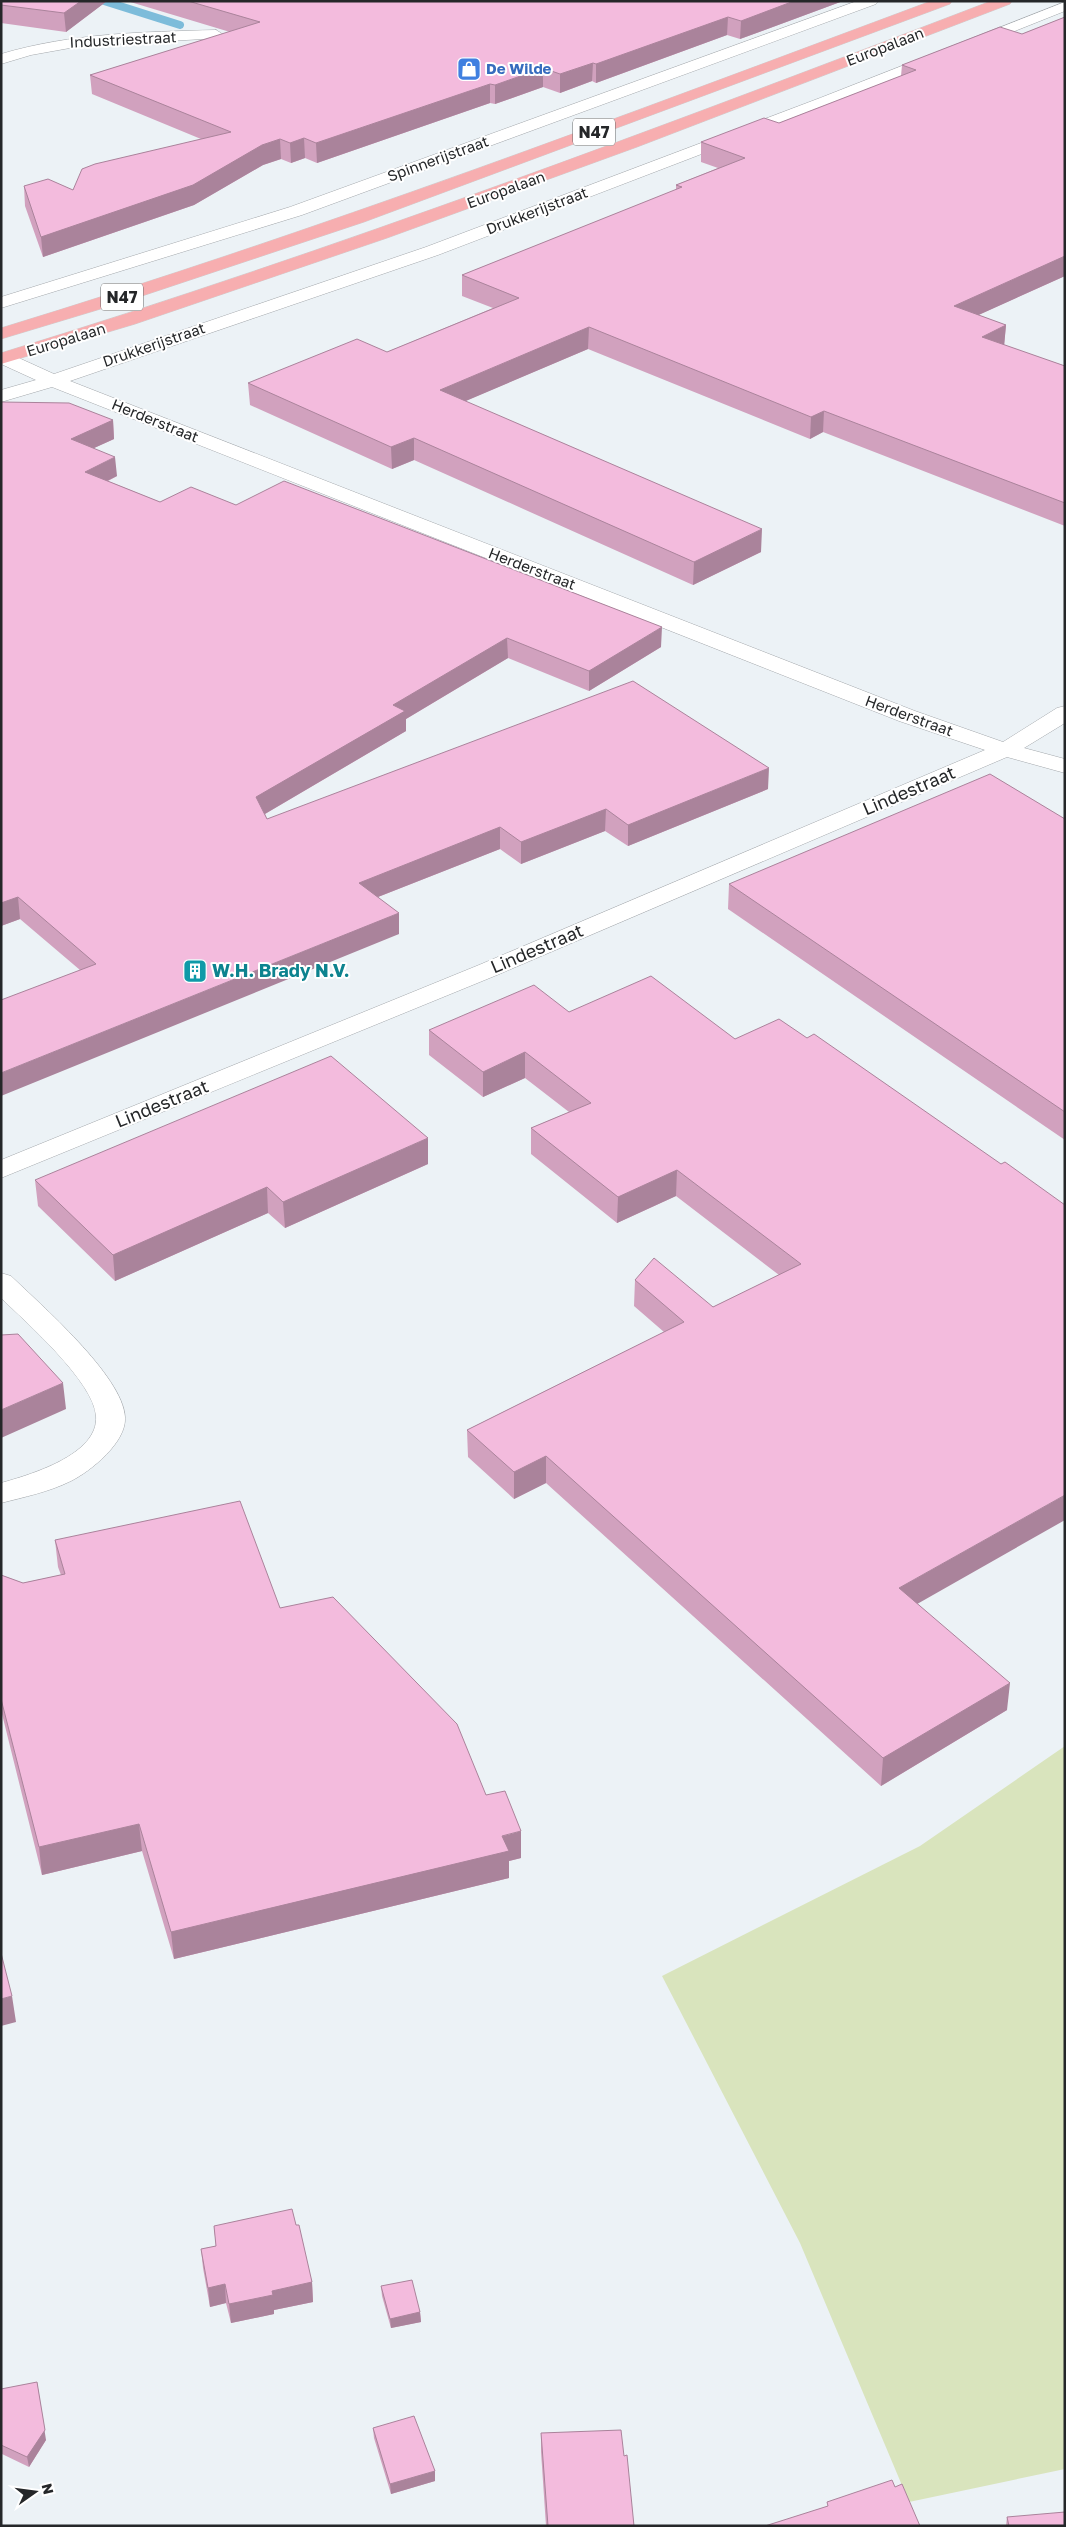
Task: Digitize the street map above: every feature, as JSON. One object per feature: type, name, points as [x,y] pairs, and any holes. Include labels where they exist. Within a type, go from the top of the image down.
[{"type":"highway","name":"Europalaan","points":[[1,334],[170,282],[355,220],[945,1]]},
{"type":"highway","name":"Europalaan","points":[[2,359],[190,301],[388,234],[1005,1]]},
{"type":"street","name":"Spinnerijstraat","points":[[1,303],[296,211],[871,1]]},
{"type":"street","name":"Drukkerijstraat","points":[[1,396],[53,381],[112,358],[432,251],[826,101],[1065,6]]},
{"type":"street","name":"Industriestraat","points":[[1,59],[32,48],[85,39],[216,35]]},
{"type":"street","name":"Herderstraat","points":[[2,359],[53,381],[907,716],[1005,750],[1065,766]]},
{"type":"street","name":"Lindestraat","points":[[1,1170],[488,970],[1005,750],[1065,714]]},
{"type":"street","points":[[1,1282],[82,1364],[101,1390],[111,1416],[105,1437],[87,1456],[65,1472],[1,1493]]},
{"type":"green space","points":[[1065,1746],[1065,2469],[909,2502],[800,2243],[662,1976],[920,1846]]},
{"type":"building","points":[[1,1],[81,1],[64,13],[1,5]]},
{"type":"building","points":[[188,1],[794,1],[741,21],[728,17],[596,64],[593,63],[560,74],[543,68],[316,143],[304,138],[290,143],[280,139],[262,145],[193,185],[41,237],[24,186],[48,179],[73,190],[82,169],[95,164],[231,132],[90,75],[260,22]]},
{"type":"building","points":[[1065,17],[1065,256],[954,306],[1006,325],[982,337],[1065,366],[1065,503],[824,411],[811,417],[589,327],[440,390],[762,529],[694,562],[414,438],[391,447],[248,383],[357,339],[387,352],[519,298],[462,275],[682,187],[676,185],[745,158],[701,142],[764,118],[779,123],[916,70],[902,65],[1000,27],[1022,34]]},
{"type":"building","points":[[1,402],[69,403],[113,420],[71,439],[115,457],[85,472],[160,502],[191,487],[236,505],[284,481],[662,627],[589,671],[507,638],[393,705],[405,711],[256,797],[267,819],[633,681],[769,768],[628,825],[606,809],[521,842],[500,827],[359,883],[399,913],[1,1073],[1,1000],[96,964],[18,897],[1,903]]},
{"type":"building","points":[[990,774],[1065,819],[1065,1112],[729,884]]},
{"type":"building","points":[[651,976],[735,1039],[779,1019],[807,1038],[814,1034],[1001,1164],[1005,1162],[1065,1205],[1065,1495],[899,1588],[1010,1683],[883,1758],[546,1456],[514,1472],[467,1430],[684,1322],[635,1280],[654,1258],[713,1307],[801,1264],[677,1170],[618,1197],[531,1128],[591,1103],[525,1052],[483,1072],[429,1030],[534,985],[569,1012]]},
{"type":"building","points":[[331,1056],[428,1138],[283,1202],[267,1187],[113,1255],[35,1180]]},
{"type":"building","points":[[18,1334],[63,1383],[1,1410],[1,1335]]},
{"type":"building","points":[[240,1501],[280,1608],[333,1597],[457,1724],[486,1795],[505,1791],[521,1831],[502,1836],[509,1851],[171,1932],[139,1824],[39,1847],[1,1699],[1,1575],[23,1583],[65,1574],[55,1540]]},
{"type":"building","points":[[1,1953],[12,1996],[1,1999]]},
{"type":"building","points":[[292,2209],[296,2225],[299,2225],[312,2282],[272,2291],[273,2295],[229,2304],[225,2284],[208,2288],[201,2249],[216,2246],[214,2226]]},
{"type":"building","points":[[412,2280],[420,2312],[390,2319],[381,2286]]},
{"type":"building","points":[[37,2382],[45,2430],[27,2457],[1,2445],[1,2389]]},
{"type":"building","points":[[414,2416],[435,2471],[390,2484],[373,2428]]},
{"type":"building","points":[[621,2430],[624,2456],[627,2455],[634,2526],[548,2526],[541,2433]]},
{"type":"building","points":[[892,2480],[895,2487],[902,2484],[920,2526],[765,2526],[828,2506],[827,2502]]},
{"type":"building","points":[[1065,2512],[1065,2526],[1009,2526],[1007,2517]]},
{"type":"waterway","points":[[104,1],[180,25]]},
{"type":"place","name":"De Wilde","points":[[469,69]]},
{"type":"place","name":"W.H. Brady N.V.","points":[[195,971]]}]
